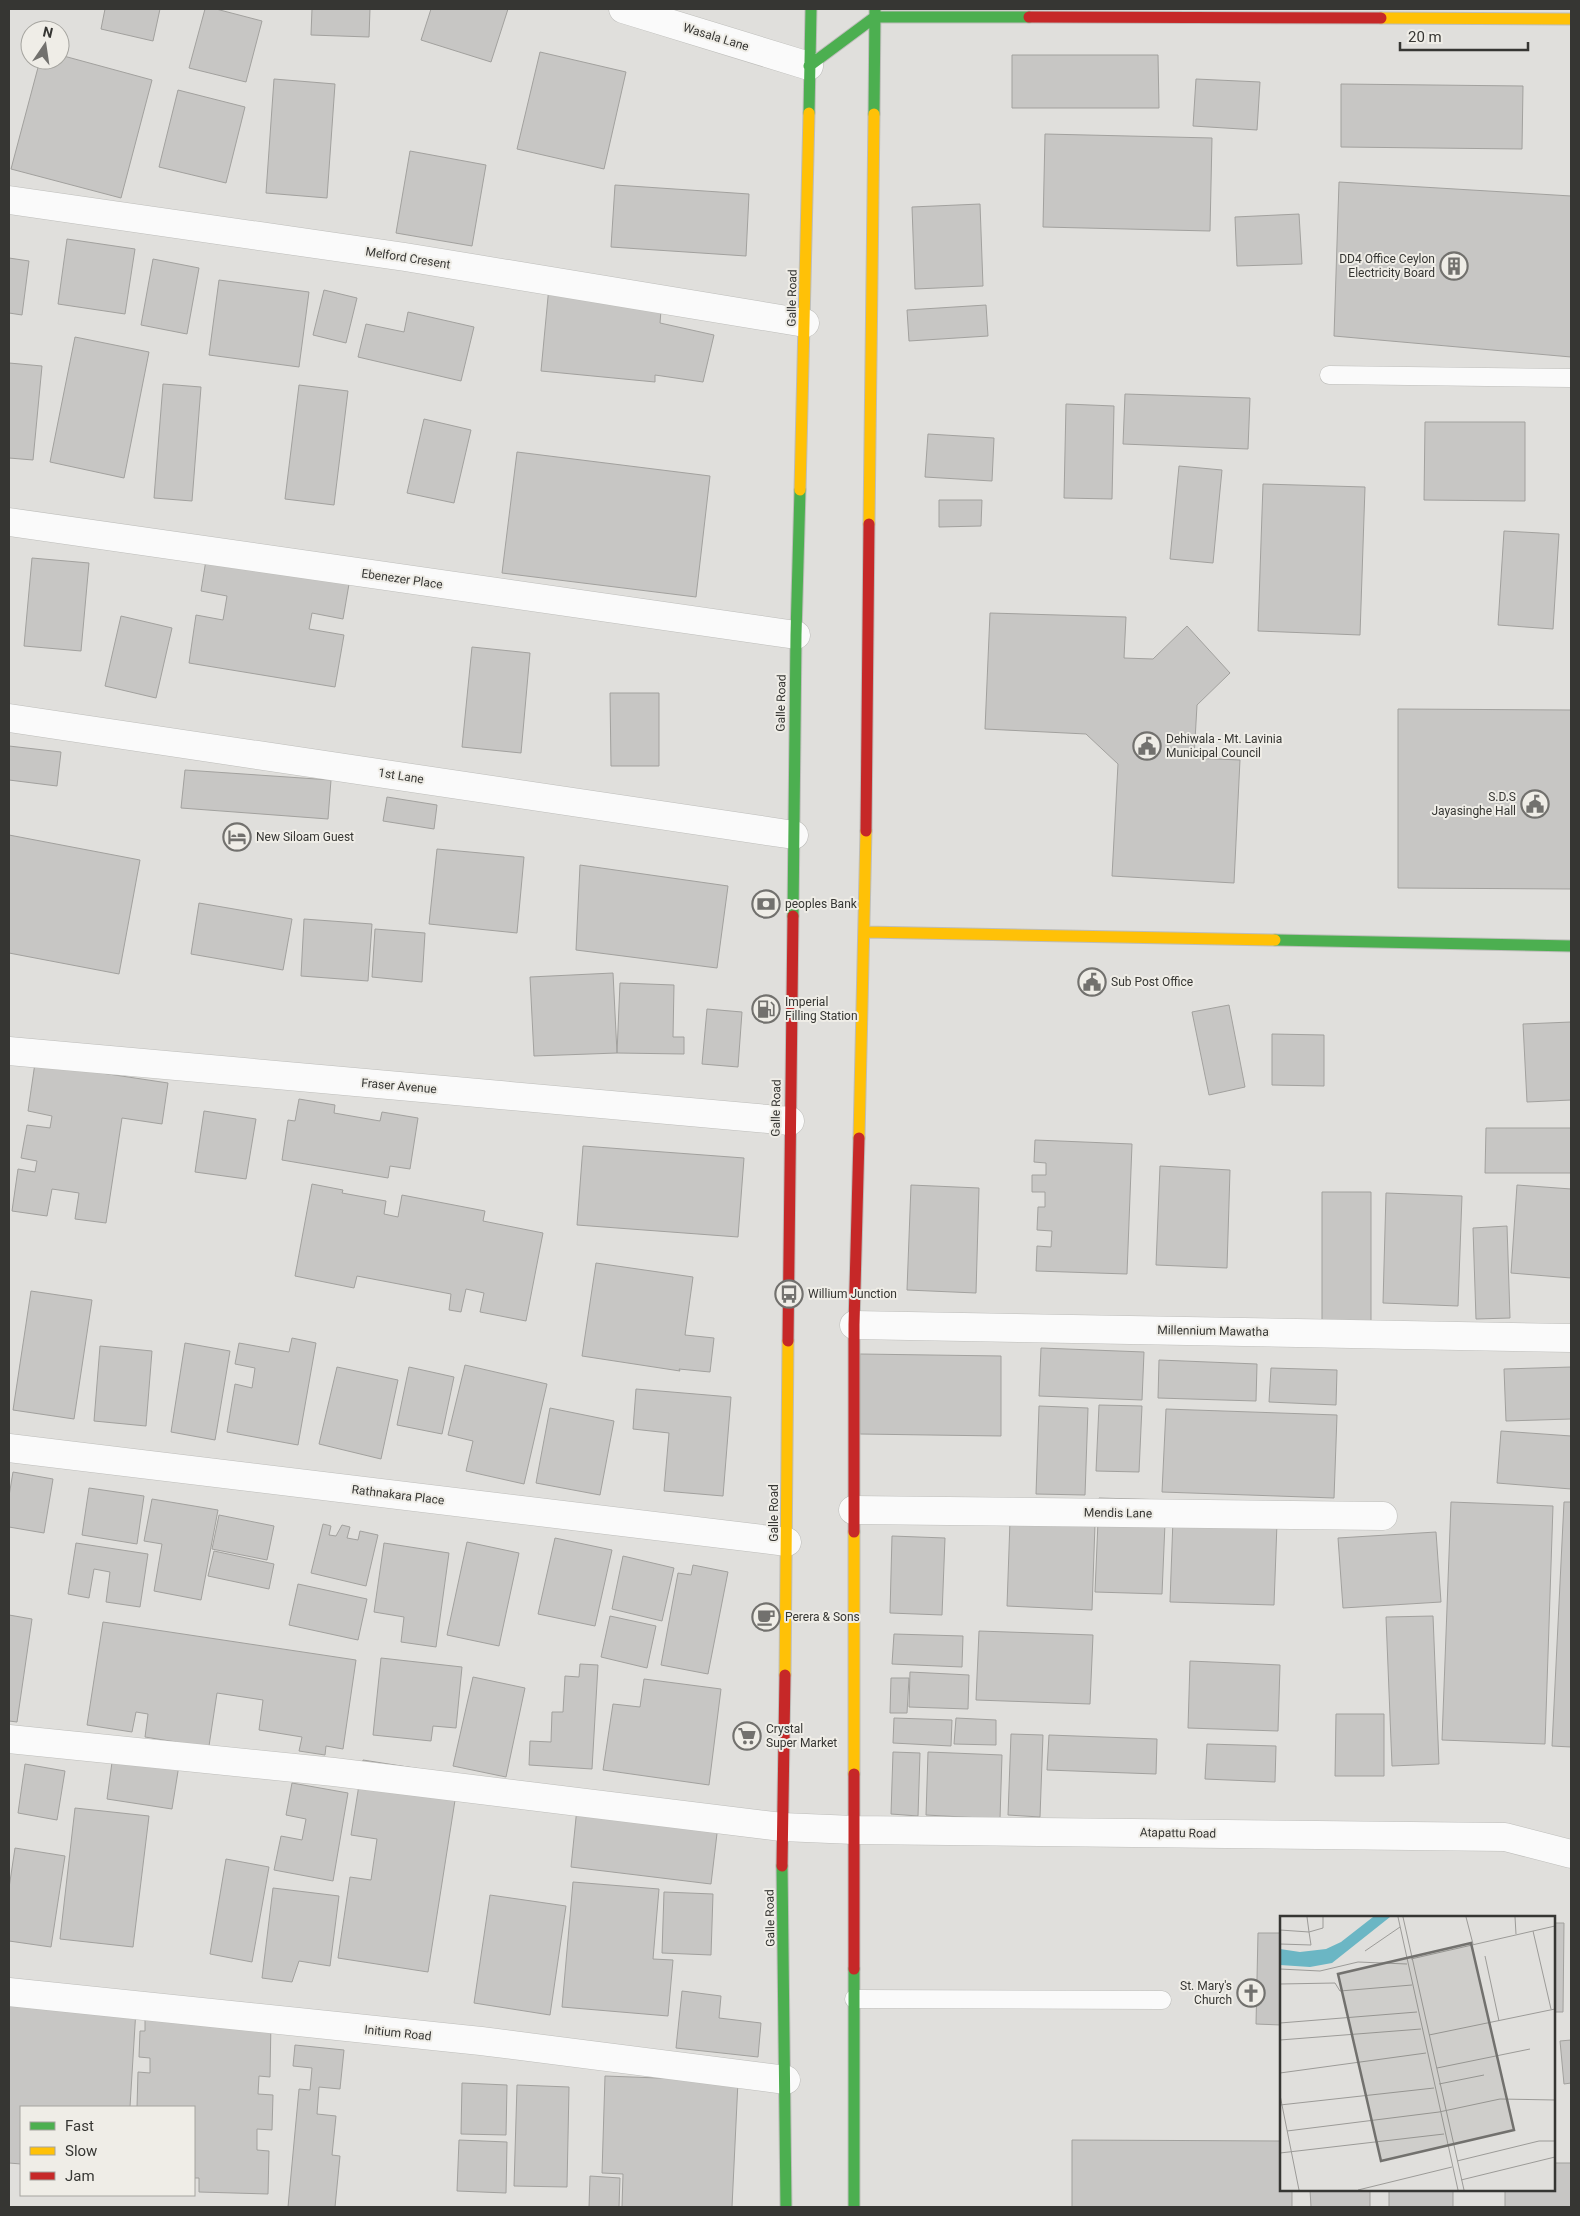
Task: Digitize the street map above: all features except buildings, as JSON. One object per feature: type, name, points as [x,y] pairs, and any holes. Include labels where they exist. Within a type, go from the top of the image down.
[{"type":"main road","name":"Galle Road","points":[[786,2207],[782,1827],[787,1542],[790,1121],[796,635],[805,323],[811,9]]},
{"type":"main road","points":[[854,2207],[854,1324],[864,932],[875,13]]},
{"type":"main road","points":[[809,66],[875,13],[1571,18]]},
{"type":"main road","points":[[864,932],[1571,946]]},
{"type":"street","name":"Wasala Lane","points":[[623,9],[809,66]]},
{"type":"street","name":"Melford Cresent","points":[[9,200],[405,257],[805,323]]},
{"type":"street","name":"Ebenezer Place","points":[[9,522],[796,635]]},
{"type":"street","name":"1st Lane","points":[[9,718],[794,835]]},
{"type":"street","name":"Fraser Avenue","points":[[9,1051],[790,1121]]},
{"type":"street","name":"Millennium Mawatha","points":[[854,1324],[1571,1338]]},
{"type":"street","name":"Rathnakara Place","points":[[9,1448],[787,1542]]},
{"type":"street","name":"Mendis Lane","points":[[853,1510],[1383,1516]]},
{"type":"street","name":"Atapattu Road","points":[[9,1739],[334,1772],[782,1827],[854,1830],[1505,1837],[1571,1854]]},
{"type":"street","name":"Initium Road","points":[[9,1992],[481,2041],[786,2080]]},
{"type":"lane","points":[[1328,375],[1571,378]]},
{"type":"lane","points":[[854,1999],[1162,2000]]},
{"type":"traffic: fast","points":[[809,113],[811,9]]},
{"type":"traffic: fast","points":[[874,114],[875,9]]},
{"type":"traffic: fast","points":[[809,66],[875,17],[1029,17]]},
{"type":"traffic: fast","points":[[793,916],[796,635],[800,490]]},
{"type":"traffic: fast","points":[[1275,940],[1571,946]]},
{"type":"traffic: fast","points":[[782,1866],[786,2207]]},
{"type":"traffic: fast","points":[[854,1969],[854,2207]]},
{"type":"traffic: slow","points":[[1381,18],[1571,19]]},
{"type":"traffic: slow","points":[[800,490],[809,113]]},
{"type":"traffic: slow","points":[[869,524],[874,114]]},
{"type":"traffic: slow","points":[[859,1138],[866,831]]},
{"type":"traffic: slow","points":[[865,932],[1275,940]]},
{"type":"traffic: slow","points":[[785,1675],[788,1341]]},
{"type":"traffic: slow","points":[[854,1532],[854,1774]]},
{"type":"traffic: jam","points":[[1029,17],[1381,18]]},
{"type":"traffic: jam","points":[[866,831],[869,524]]},
{"type":"traffic: jam","points":[[788,1341],[793,916]]},
{"type":"traffic: jam","points":[[854,1532],[854,1325],[859,1138]]},
{"type":"traffic: jam","points":[[782,1866],[785,1675]]},
{"type":"traffic: jam","points":[[854,1774],[854,1969]]},
{"type":"place","name":"DD4 Office Ceylon Electricity Board","points":[[1454,266]]},
{"type":"place","name":"Dehiwala - Mt. Lavinia Municipal Council","points":[[1147,746]]},
{"type":"place","name":"S.D.S Jayasinghe Hall","points":[[1535,804]]},
{"type":"place","name":"New Siloam Guest","points":[[237,837]]},
{"type":"place","name":"peoples Bank","points":[[766,904]]},
{"type":"place","name":"Sub Post Office","points":[[1092,982]]},
{"type":"place","name":"Imperial Filling Station","points":[[766,1009]]},
{"type":"place","name":"Willium Junction","points":[[789,1294]]},
{"type":"place","name":"Perera & Sons","points":[[766,1617]]},
{"type":"place","name":"Crystal Super Market","points":[[747,1736]]},
{"type":"place","name":"St. Mary's Church","points":[[1251,1993]]}]
